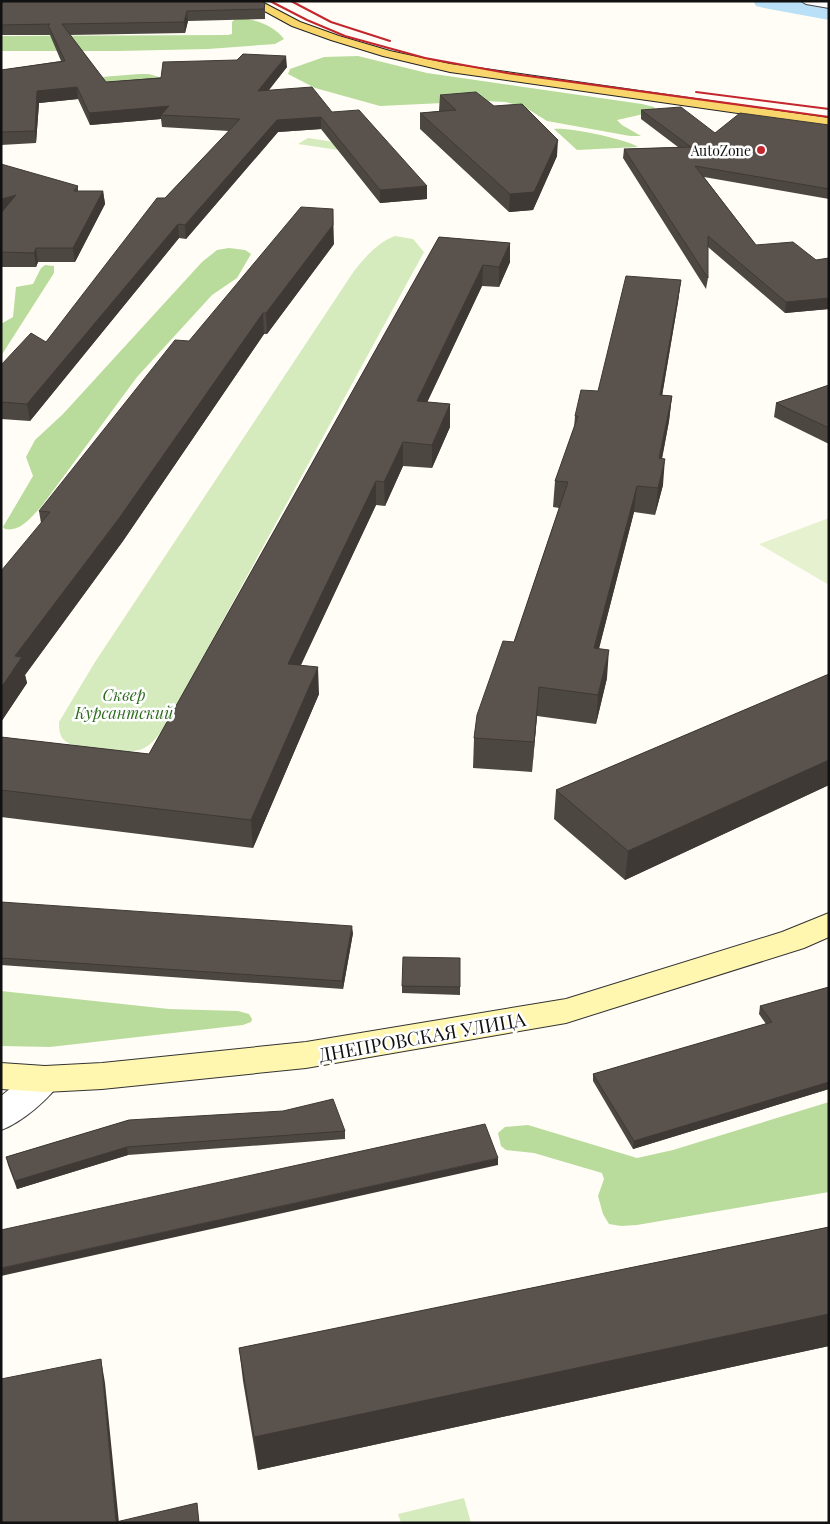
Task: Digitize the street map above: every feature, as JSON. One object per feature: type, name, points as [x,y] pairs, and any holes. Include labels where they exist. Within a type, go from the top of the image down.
[{"type":"main road","points":[[250,1],[296,24],[335,38],[387,54],[441,66],[829,122]]},
{"type":"main road","name":"ДНЕПРОВСКАЯ УЛИЦА","points":[[1,1076],[45,1079],[102,1076],[306,1055],[566,1011],[793,940],[829,924]]},
{"type":"street","points":[[806,1],[829,5]]},
{"type":"street","points":[[1,1116],[45,1079]]},
{"type":"green space","points":[[236,18],[263,23],[275,30],[284,39],[275,44],[208,49],[1,51],[1,36],[228,35],[232,34],[232,22]]},
{"type":"green space","points":[[358,56],[427,73],[642,104],[654,107],[657,111],[617,120],[641,136],[630,136],[547,121],[523,106],[505,102],[485,101],[380,106],[315,88],[288,74],[290,69],[324,57]]},
{"type":"green space","points":[[149,74],[165,79],[22,88],[77,79]]},
{"type":"green space","points":[[554,129],[597,134],[638,147],[577,150]]},
{"type":"green space","points":[[308,138],[354,145],[345,151],[298,144]]},
{"type":"green space","name":"Сквер Курсантский","points":[[395,236],[413,239],[424,252],[161,731],[152,743],[146,747],[129,752],[104,752],[80,748],[64,740],[60,734],[59,722],[95,662],[354,271],[377,246]]},
{"type":"green space","points":[[229,248],[245,250],[251,254],[237,278],[212,295],[137,377],[41,507],[21,526],[5,529],[3,527],[33,476],[26,457],[35,440],[63,414],[202,262],[217,250]]},
{"type":"green space","points":[[45,265],[54,266],[54,273],[1,356],[1,324],[13,317],[16,287],[33,284],[41,268]]},
{"type":"green space","points":[[829,518],[829,585],[759,544]]},
{"type":"green space","points":[[1,991],[169,1009],[238,1011],[249,1014],[252,1019],[251,1022],[243,1025],[50,1047],[1,1046]]},
{"type":"green space","points":[[829,1102],[829,1192],[637,1225],[621,1226],[609,1224],[603,1214],[598,1196],[604,1179],[602,1173],[534,1153],[506,1150],[501,1146],[498,1133],[505,1127],[528,1125],[637,1158],[673,1150]]},
{"type":"green space","points":[[464,1498],[471,1523],[401,1523],[398,1514]]},
{"type":"building","points":[[1,1],[261,1],[265,3],[264,9],[187,11],[184,22],[62,24],[106,82],[161,78],[163,62],[237,60],[243,54],[286,56],[258,91],[312,87],[332,112],[359,110],[427,186],[380,190],[321,117],[277,120],[185,225],[178,224],[27,404],[1,402],[1,365],[31,333],[46,342],[157,198],[165,198],[240,119],[161,115],[169,106],[89,113],[77,87],[37,91],[35,131],[1,132],[1,70],[65,61],[48,25],[50,24],[1,25]]},
{"type":"building","points":[[476,92],[494,106],[522,104],[558,140],[534,192],[510,194],[420,113],[456,110],[440,95]]},
{"type":"building","points":[[681,107],[715,133],[740,113],[829,125],[829,189],[695,166],[756,245],[793,242],[816,260],[829,258],[829,298],[786,302],[708,236],[708,278],[624,149],[691,147],[641,110]]},
{"type":"building","points":[[1,164],[78,186],[74,191],[103,191],[73,248],[36,248],[34,253],[1,252],[1,213],[16,195],[1,199]]},
{"type":"building","points":[[301,207],[333,209],[333,225],[266,313],[263,313],[120,517],[15,656],[22,657],[1,688],[1,571],[50,512],[39,511],[175,340],[189,341]]},
{"type":"building","points":[[439,237],[510,243],[499,267],[483,265],[417,401],[450,404],[432,445],[403,442],[384,482],[376,481],[288,664],[318,667],[251,820],[1,790],[1,737],[149,754]]},
{"type":"building","points":[[626,276],[681,280],[660,395],[672,396],[659,458],[665,459],[658,488],[637,486],[594,648],[609,650],[598,695],[539,687],[534,742],[474,738],[477,715],[503,641],[514,642],[568,482],[555,481],[578,416],[575,416],[581,390],[598,391]]},
{"type":"building","points":[[829,385],[829,428],[776,403]]},
{"type":"building","points":[[829,674],[829,760],[628,851],[556,790]]},
{"type":"building","points":[[1,902],[352,926],[342,981],[1,958]]},
{"type":"building","points":[[403,957],[460,958],[460,987],[402,986]]},
{"type":"building","points":[[829,987],[829,1082],[634,1141],[593,1074],[772,1022],[760,1006]]},
{"type":"building","points":[[333,1099],[345,1131],[127,1147],[15,1181],[6,1157],[129,1120],[283,1111]]},
{"type":"building","points":[[485,1124],[498,1158],[1,1268],[1,1230]]},
{"type":"building","points":[[829,1227],[829,1314],[254,1437],[239,1348]]},
{"type":"building","points":[[101,1359],[116,1522],[197,1503],[199,1523],[1,1523],[1,1379]]},
{"type":"waterway","points":[[764,1],[829,13]]},
{"type":"railway","points":[[270,1],[307,20],[345,36],[425,58],[507,73],[829,117]]},
{"type":"railway","points":[[291,1],[331,22],[390,41]]},
{"type":"railway","points":[[696,92],[829,109]]},
{"type":"place","name":"AutoZone","points":[[761,150]]}]
